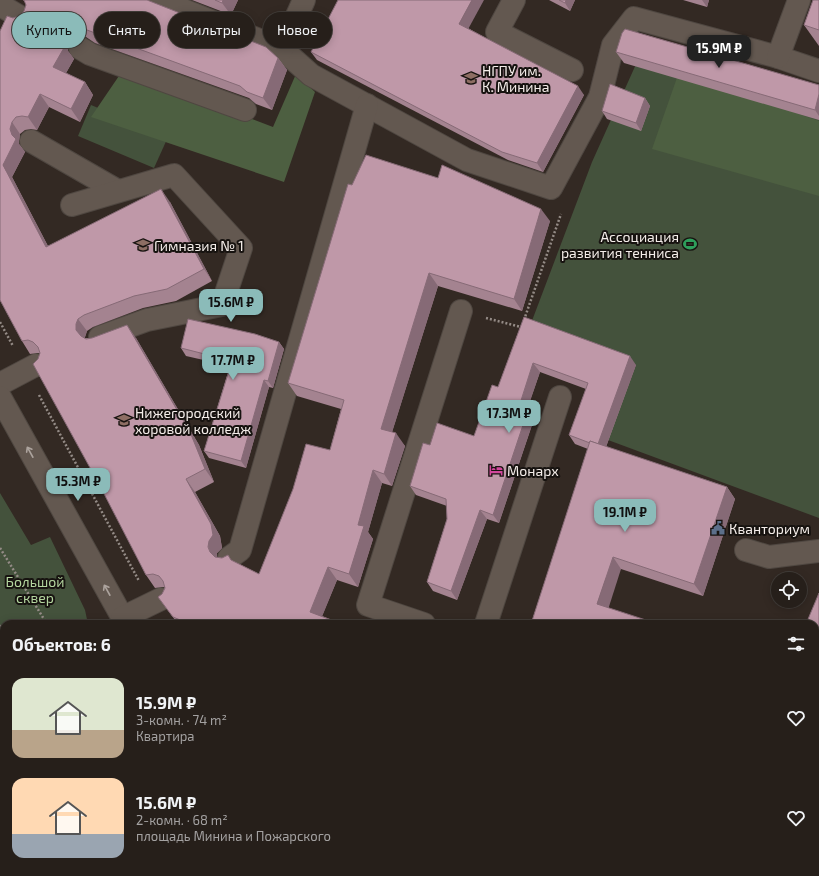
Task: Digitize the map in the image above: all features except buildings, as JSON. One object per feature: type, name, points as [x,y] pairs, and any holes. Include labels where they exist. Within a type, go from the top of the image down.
[{"type":"street","points":[[158,0],[282,49],[311,75],[467,160],[551,188],[600,97],[613,45],[634,18],[778,57],[819,71]]},
{"type":"street","points":[[282,49],[304,0]]},
{"type":"street","points":[[514,0],[497,32],[572,70]]},
{"type":"street","points":[[778,57],[799,0]]},
{"type":"street","points":[[0,5],[12,12]]},
{"type":"street","points":[[80,48],[90,54],[245,110]]},
{"type":"street","points":[[229,558],[240,550],[367,105]]},
{"type":"street","points":[[31,141],[118,191]]},
{"type":"street","points":[[72,205],[174,175],[241,248],[222,305],[148,320],[96,339]]},
{"type":"street","points":[[412,620],[368,605],[461,311]]},
{"type":"street","points":[[0,384],[31,368]]},
{"type":"street","points":[[0,397],[123,620]]},
{"type":"street","points":[[487,620],[560,397]]},
{"type":"street","points":[[746,550],[769,558],[819,551]]},
{"type":"street","points":[[126,620],[156,601]]},
{"type":"path","points":[[461,311],[521,328],[563,208],[551,188]]},
{"type":"path","points":[[0,322],[31,368],[156,601]]},
{"type":"path","points":[[0,548],[45,620]]},
{"type":"green space","name":"Ассоциация развития тенниса","points":[[646,42],[819,99],[819,518],[608,440],[636,365],[530,326],[592,162]]},
{"type":"green space","points":[[123,70],[273,127],[296,74],[315,92],[284,182],[91,117]]},
{"type":"green space","points":[[679,72],[819,121],[819,196],[652,149]]},
{"type":"green space","points":[[91,105],[168,137],[154,168],[78,136]]},
{"type":"green space","name":"Большой сквер","points":[[0,493],[31,545],[50,537],[85,610],[87,620],[0,620]]},
{"type":"place","name":"НГПУ им. К. Минина","points":[[471,78]]},
{"type":"place","name":"Ассоциация развития тенниса","points":[[690,244]]},
{"type":"place","name":"Гимназия № 1","points":[[143,245]]},
{"type":"place","name":"Нижегородский хоровой колледж","points":[[124,420]]},
{"type":"place","name":"Монарх","points":[[496,470]]},
{"type":"place","name":"Кванториум","points":[[718,528]]}]
